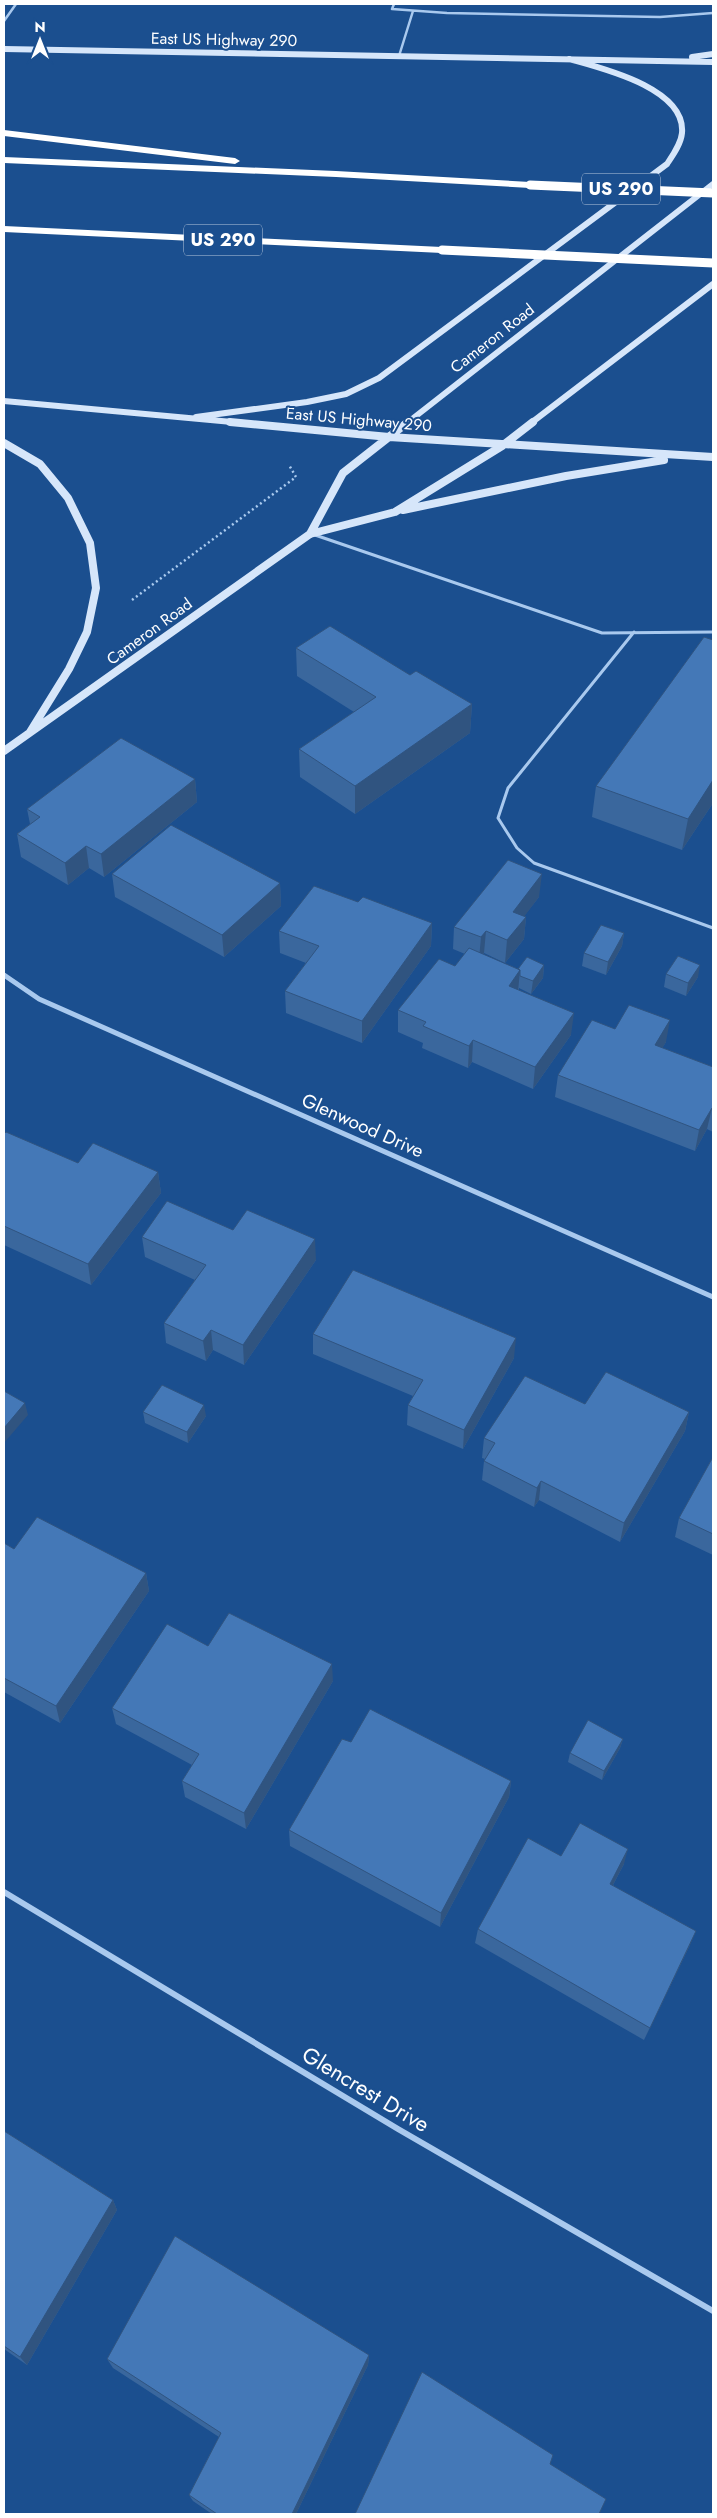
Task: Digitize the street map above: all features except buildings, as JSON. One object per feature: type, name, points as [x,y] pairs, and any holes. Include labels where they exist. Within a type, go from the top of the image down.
[{"type":"highway","name":"US 290","points":[[4,133],[336,174],[530,186],[713,193]]},
{"type":"highway","points":[[4,160],[336,174]]},
{"type":"highway","name":"US 290","points":[[4,229],[713,263]]},
{"type":"main road","name":"East US Highway 290","points":[[4,49],[713,62]]},
{"type":"main road","points":[[658,61],[713,54]]},
{"type":"main road","points":[[196,417],[307,402],[346,394],[379,378],[667,164],[677,148],[682,129],[677,114],[664,98],[641,83],[615,72],[569,59]]},
{"type":"main road","name":"Cameron Road","points":[[310,534],[343,473],[713,184]]},
{"type":"main road","name":"Cameron Road","points":[[4,751],[27,737],[310,534],[395,512],[502,446],[713,284]]},
{"type":"main road","name":"East US Highway 290","points":[[4,401],[502,446],[713,457]]},
{"type":"main road","points":[[4,443],[40,464],[68,498],[90,543],[96,588],[87,632],[70,669],[27,737]]},
{"type":"main road","points":[[395,512],[566,476],[682,456]]},
{"type":"street","name":"Glenwood Drive","points":[[4,975],[39,999],[713,1297]]},
{"type":"street","name":"Glencrest Drive","points":[[4,1892],[398,2129],[713,2312]]},
{"type":"lane","points":[[4,21],[16,4]]},
{"type":"lane","points":[[394,4],[392,9],[660,17],[713,13]]},
{"type":"lane","points":[[399,56],[413,10]]},
{"type":"lane","points":[[310,534],[602,633],[713,632]]},
{"type":"lane","points":[[634,632],[508,788],[498,818],[517,848],[534,864],[713,928]]},
{"type":"path","points":[[125,606],[296,477],[288,464]]}]
